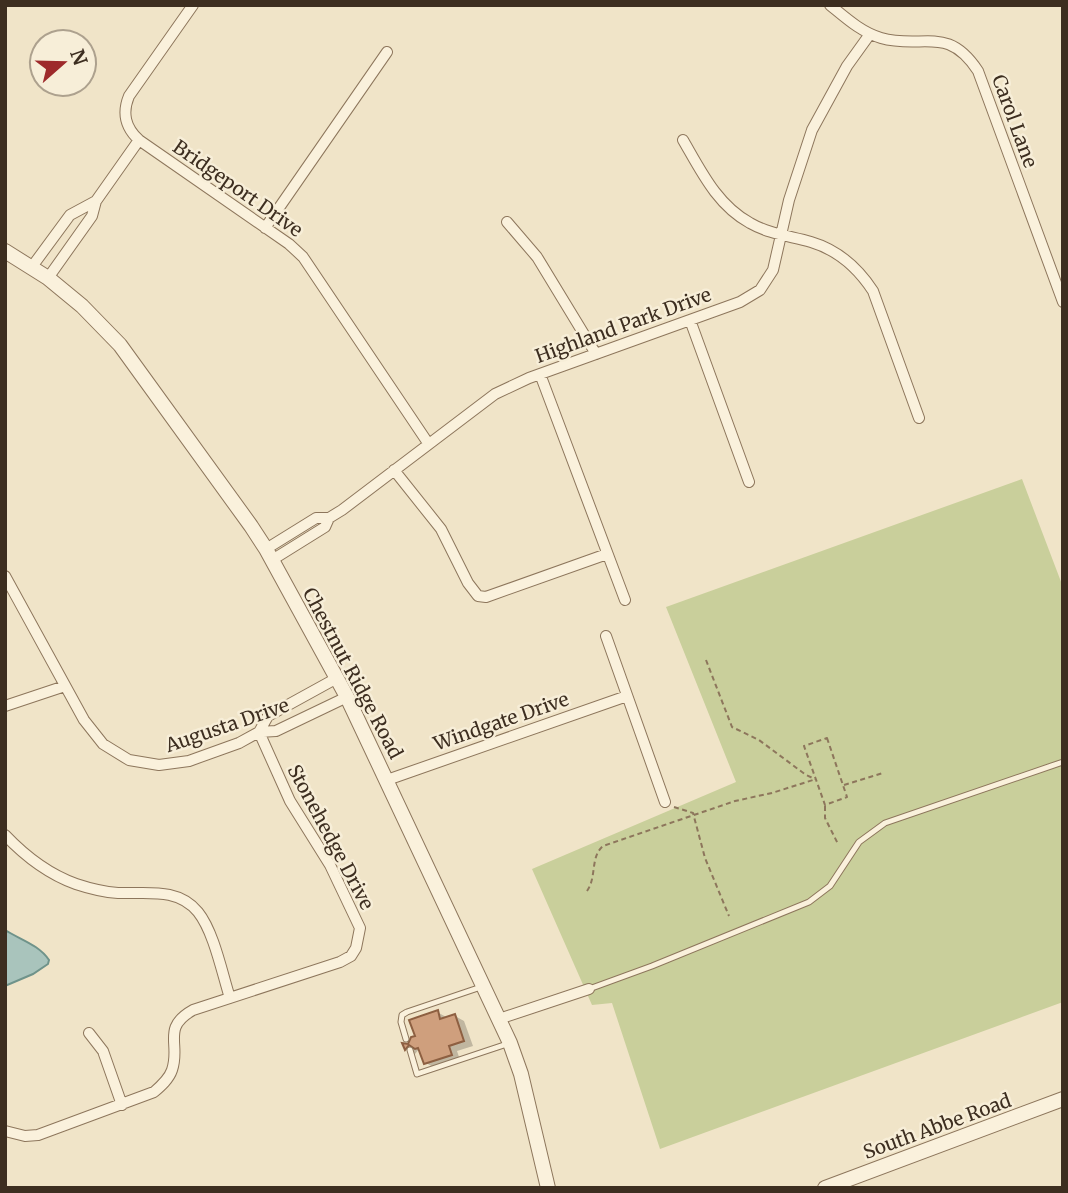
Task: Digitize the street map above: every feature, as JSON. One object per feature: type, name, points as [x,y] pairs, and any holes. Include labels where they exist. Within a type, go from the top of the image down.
[{"type":"street","points":[[48,278],[92,216],[96,201],[139,140],[127,124],[126,104],[129,96],[193,5]]},
{"type":"street","name":"Carol Lane","points":[[830,5],[870,34],[891,40],[937,40],[951,45],[970,59],[978,71],[1063,302]]},
{"type":"street","name":"Highland Park Drive","points":[[269,554],[326,527],[329,518],[495,394],[540,374],[740,302],[760,289],[773,270],[799,165],[812,130],[847,66],[870,34]]},
{"type":"street","points":[[265,228],[387,52]]},
{"type":"street","name":"Bridgeport Drive","points":[[139,140],[289,244],[315,272],[428,443]]},
{"type":"street","points":[[683,140],[713,190],[726,205],[749,223],[826,247],[841,256],[864,277],[873,292],[919,418]]},
{"type":"street","points":[[31,268],[70,215],[96,201]]},
{"type":"street","points":[[507,222],[537,257],[596,354]]},
{"type":"street","name":"Chestnut Ridge Road","points":[[5,251],[48,278],[82,306],[120,345],[269,554],[347,697],[510,1043],[521,1074],[548,1188]]},
{"type":"street","points":[[690,320],[749,482]]},
{"type":"street","points":[[540,374],[625,600]]},
{"type":"street","points":[[394,470],[441,529],[468,583],[478,596],[486,597],[607,554]]},
{"type":"street","name":"Augusta Drive","points":[[5,576],[84,720],[103,744],[129,760],[144,764],[174,765],[189,761],[239,743],[259,732],[276,731],[347,697]]},
{"type":"street","points":[[606,636],[667,804]]},
{"type":"street","points":[[259,732],[268,716],[337,678]]},
{"type":"street","points":[[5,706],[65,686]]},
{"type":"street","name":"Windgate Drive","points":[[387,780],[627,696]]},
{"type":"street","name":"Stonehedge Drive","points":[[5,1132],[25,1136],[37,1135],[154,1092],[173,1069],[173,1033],[183,1016],[193,1010],[340,962],[351,956],[359,939],[360,928],[339,881],[290,802],[259,732]]},
{"type":"street","points":[[5,835],[34,862],[75,884],[114,893],[164,893],[178,896],[190,904],[205,924],[230,998]]},
{"type":"street","points":[[499,1019],[589,989]]},
{"type":"street","points":[[89,1033],[103,1051],[122,1105]]},
{"type":"street","name":"South Abbe Road","points":[[825,1188],[1063,1100]]},
{"type":"lane","points":[[589,989],[809,902],[830,886],[859,842],[884,823],[1063,762]]},
{"type":"lane","points":[[406,1039],[401,1022],[402,1015],[483,986]]},
{"type":"lane","points":[[410,1051],[418,1074],[510,1043]]},
{"type":"path","points":[[706,660],[732,727],[758,740],[806,775],[816,779]]},
{"type":"path","points":[[824,805],[847,797],[827,738],[804,746],[824,805],[825,818],[838,844]]},
{"type":"path","points":[[843,785],[883,773]]},
{"type":"path","points":[[587,891],[593,882],[599,849],[735,801],[816,779]]},
{"type":"path","points":[[667,804],[693,813],[705,858],[729,916]]},
{"type":"green space","points":[[1022,479],[1063,587],[1063,1002],[660,1149],[612,1003],[592,1005],[532,869],[736,782],[666,607]]},
{"type":"water","points":[[5,930],[35,947],[49,960],[48,964],[33,974],[5,986]]},
{"type":"building","points":[[438,1010],[440,1019],[455,1014],[464,1041],[449,1046],[452,1055],[424,1064],[418,1048],[409,1045],[405,1050],[402,1043],[408,1044],[411,1037],[415,1036],[409,1020]]}]
